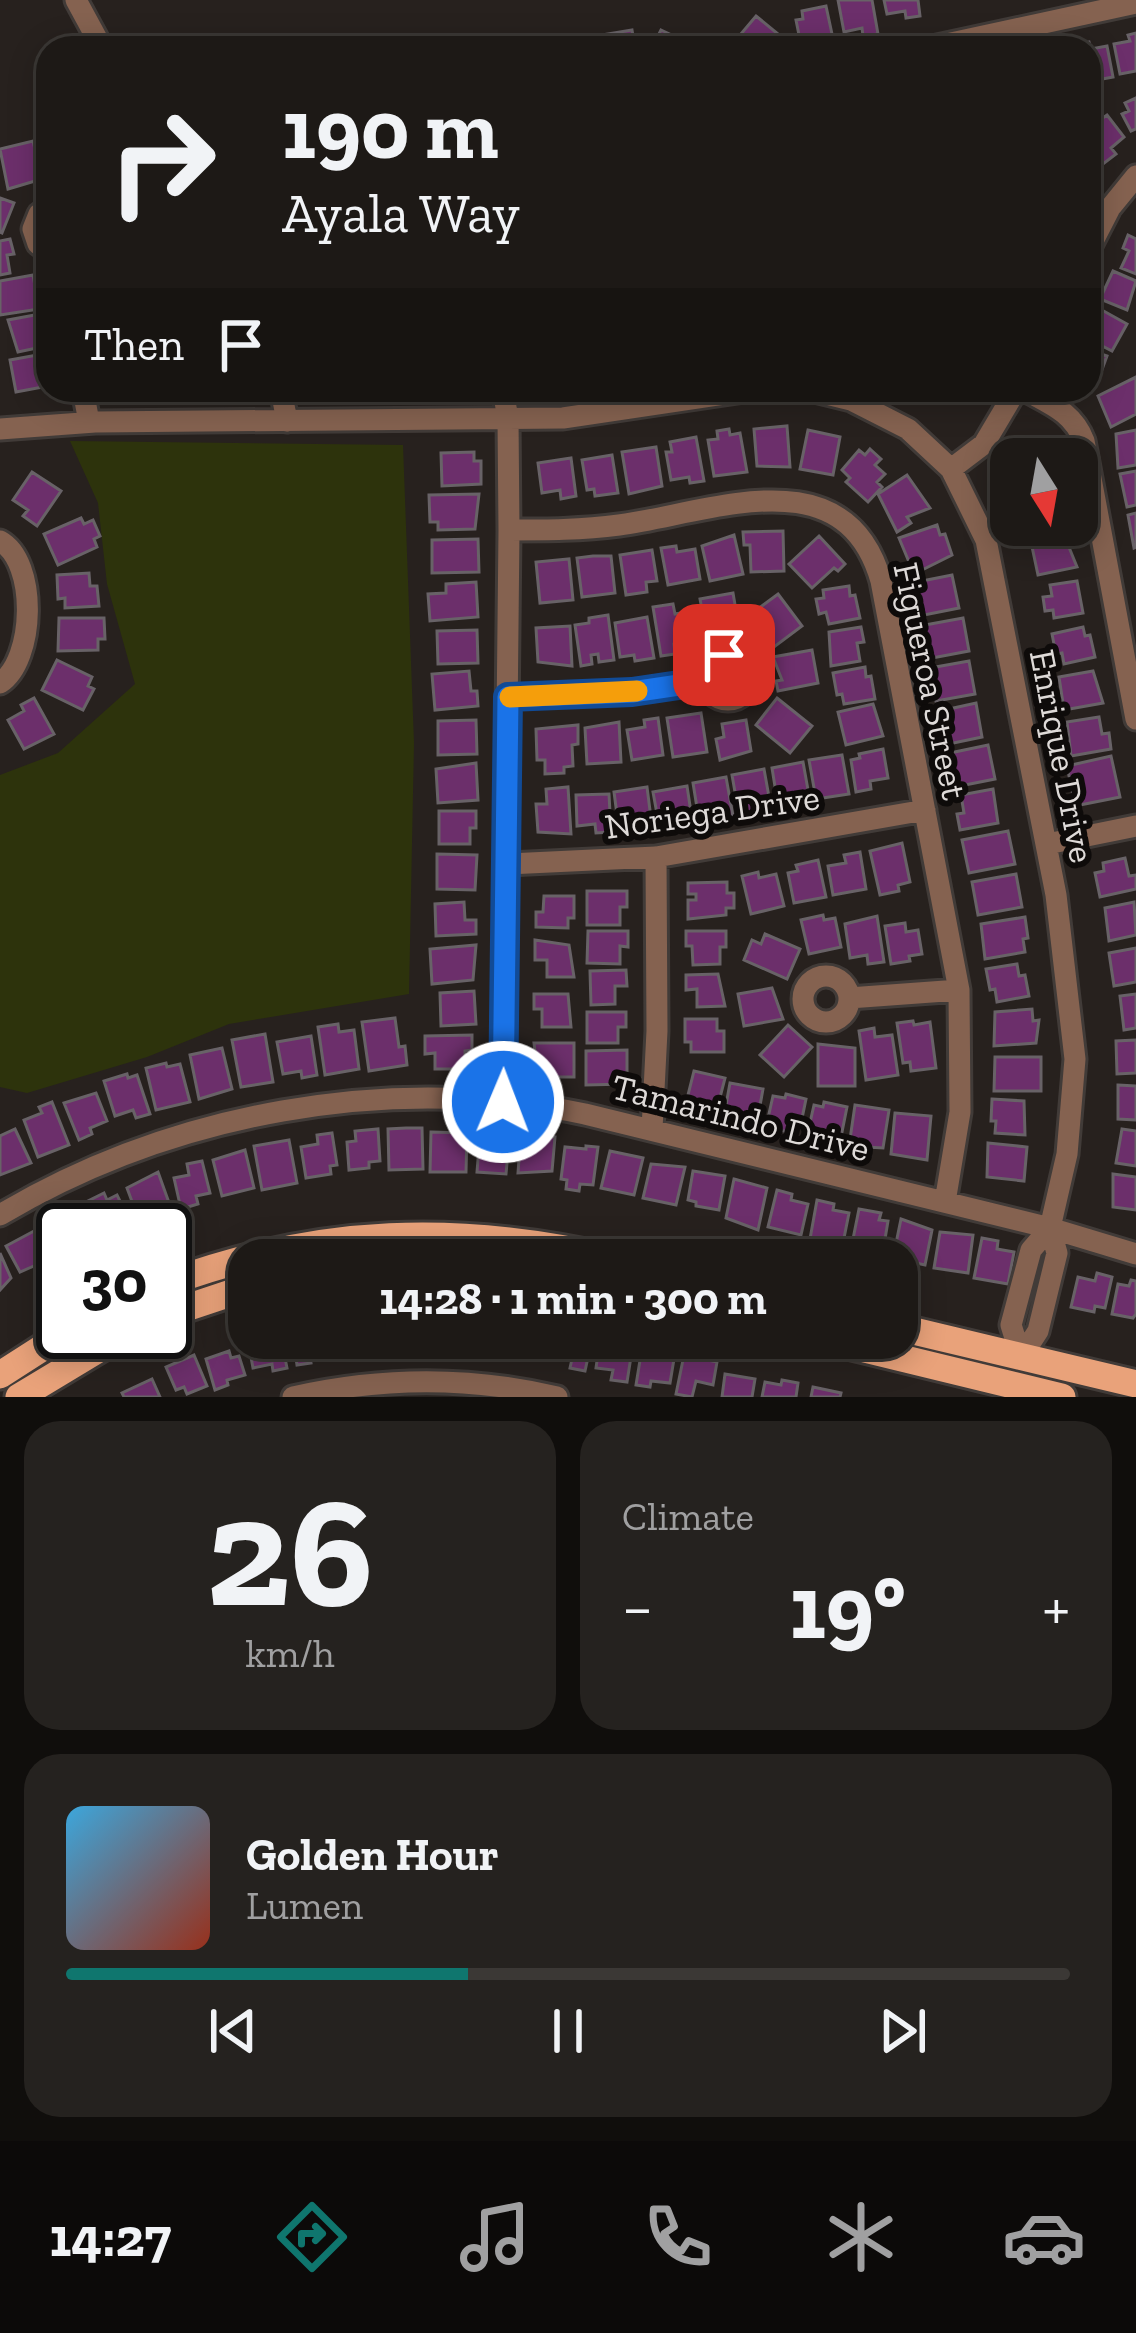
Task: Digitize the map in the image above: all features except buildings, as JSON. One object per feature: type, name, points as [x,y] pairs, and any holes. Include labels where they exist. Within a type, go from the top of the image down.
[{"type":"main road","points":[[343,1239],[414,1234],[502,1239]]},
{"type":"main road","points":[[192,1273],[228,1262]]},
{"type":"main road","points":[[192,1306],[228,1294]]},
{"type":"main road","points":[[918,1333],[1136,1384]]},
{"type":"main road","points":[[0,1375],[36,1352]]},
{"type":"main road","points":[[1015,1393],[1021,1358]]},
{"type":"main road","points":[[19,1397],[82,1359]]},
{"type":"main road","points":[[894,1359],[1015,1393],[1062,1397]]},
{"type":"street","points":[[76,0],[96,36]]},
{"type":"street","points":[[983,36],[1136,3]]},
{"type":"street","points":[[1101,227],[1136,176]]},
{"type":"street","points":[[85,402],[89,422]]},
{"type":"street","points":[[283,402],[287,421]]},
{"type":"street","points":[[503,1102],[508,697],[505,402]]},
{"type":"street","points":[[0,429],[89,422],[508,419],[600,415],[645,402]]},
{"type":"street","name":"Enrique Drive","points":[[856,402],[908,429],[951,469],[986,540],[1047,844],[1065,952],[1075,1059],[1067,1154],[1050,1228],[1031,1250],[1011,1324],[1021,1358]]},
{"type":"street","points":[[951,469],[984,444],[1012,402]]},
{"type":"street","points":[[1045,402],[1073,420],[1084,441],[1136,719]]},
{"type":"street","name":"Figueroa Street","points":[[508,530],[602,527],[782,498],[813,504],[845,522],[877,564],[959,989],[960,1112],[945,1202]]},
{"type":"street","points":[[0,541],[18,555],[26,582],[22,658],[0,683]]},
{"type":"street","points":[[508,697],[632,692],[706,681]]},
{"type":"street","name":"Noriega Drive","points":[[506,864],[656,857],[925,810]]},
{"type":"street","points":[[1047,844],[1136,826]]},
{"type":"street","points":[[652,1130],[656,857]]},
{"type":"street","points":[[848,998],[959,989]]},
{"type":"street","name":"Tamarindo Drive","points":[[0,1215],[118,1156],[258,1116],[409,1099],[503,1102],[555,1108],[652,1130],[1050,1228],[1136,1254]]},
{"type":"street","points":[[293,1397],[397,1381],[477,1383],[549,1396]]},
{"type":"green space","points":[[70,441],[403,445],[414,743],[409,994],[229,1024],[147,1057],[27,1093],[0,1087],[0,775],[58,753],[135,684],[107,584],[98,503]]},
{"type":"slow traffic","points":[[510,697],[637,691]]},
{"type":"route","points":[[503,1102],[508,697],[632,692],[706,681],[712,661],[724,655]]}]
